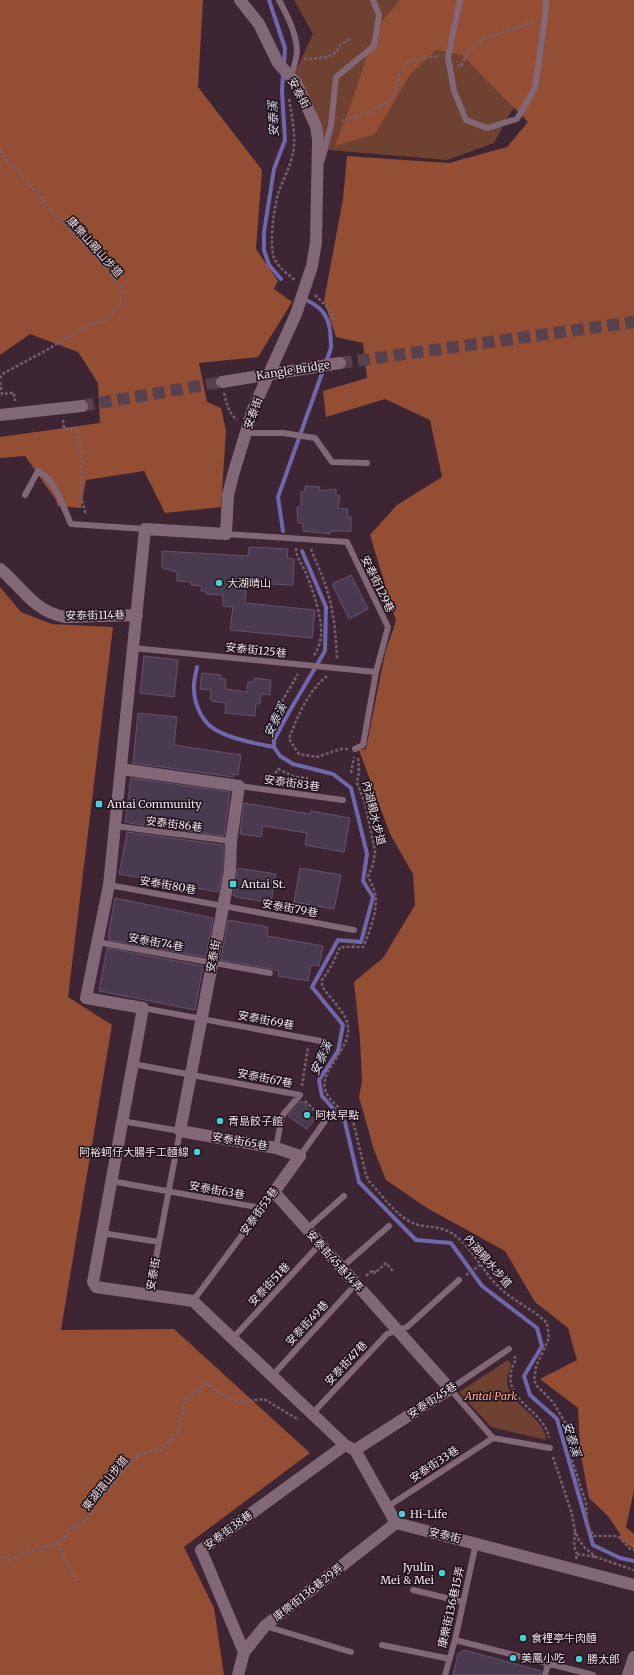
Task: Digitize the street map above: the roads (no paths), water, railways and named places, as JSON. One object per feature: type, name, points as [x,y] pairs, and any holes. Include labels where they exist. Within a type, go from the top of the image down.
[{"type":"street","name":"安泰街","points":[[226,534],[228,495],[253,409],[296,314],[312,266],[316,242],[318,177],[318,140],[316,126],[296,83],[278,63],[259,24],[240,0]]},
{"type":"street","name":"Kangle Bridge","points":[[222,382],[340,363]]},
{"type":"street","points":[[0,415],[82,406]]},
{"type":"street","points":[[149,1295],[96,1287],[93,1282],[143,1008],[86,998],[109,885],[145,529],[226,534]]},
{"type":"street","name":"安泰街114巷","points":[[0,569],[38,606],[56,615],[65,617],[137,615]]},
{"type":"street","points":[[121,769],[239,786]]},
{"type":"street","name":"安泰街","points":[[180,1131],[230,871],[231,841],[239,786]]},
{"type":"street","name":"安泰街65巷","points":[[180,1131],[276,1148],[300,1156]]},
{"type":"street","name":"安泰街53巷","points":[[274,1192],[300,1156]]},
{"type":"street","name":"安泰街45巷14弄","points":[[274,1192],[450,1389]]},
{"type":"street","name":"安泰街","points":[[149,1295],[193,1302]]},
{"type":"street","points":[[193,1302],[272,1376],[308,1418],[350,1448],[396,1523]]},
{"type":"street","name":"安泰街45巷","points":[[350,1448],[450,1389]]},
{"type":"street","name":"安泰街38巷","points":[[244,1652],[201,1550],[350,1448]]},
{"type":"street","name":"安泰街","points":[[396,1523],[634,1585]]},
{"type":"street","name":"康樂街136巷29弄","points":[[238,1675],[244,1652],[265,1626],[396,1523]]},
{"type":"street","points":[[628,1675],[634,1657]]},
{"type":"lane","points":[[279,0],[289,21],[296,42],[295,60],[290,77]]},
{"type":"lane","points":[[318,177],[331,125],[336,77],[374,46],[379,15],[373,0]]},
{"type":"lane","points":[[460,0],[448,57],[454,91],[466,120],[487,128],[517,119],[534,88],[545,18],[546,0]]},
{"type":"lane","points":[[247,429],[315,438],[332,462],[368,464]]},
{"type":"lane","points":[[25,495],[38,471],[44,474],[53,485],[71,524],[145,529]]},
{"type":"lane","name":"安泰街129巷","points":[[226,534],[347,542],[388,627],[376,672],[362,746],[355,749]]},
{"type":"lane","name":"安泰街125巷","points":[[133,648],[376,672]]},
{"type":"lane","name":"安泰街83巷","points":[[239,786],[343,800]]},
{"type":"lane","name":"安泰街86巷","points":[[115,826],[231,841]]},
{"type":"lane","name":"安泰街80巷","points":[[109,885],[223,906]]},
{"type":"lane","name":"安泰街79巷","points":[[223,906],[354,930]]},
{"type":"lane","name":"安泰街74巷","points":[[97,942],[270,973]]},
{"type":"lane","name":"安泰街69巷","points":[[143,1008],[326,1042]]},
{"type":"lane","name":"安泰街67巷","points":[[133,1064],[300,1095],[282,1116],[276,1148]]},
{"type":"lane","points":[[122,1121],[180,1131]]},
{"type":"lane","name":"安泰街53巷","points":[[300,1156],[325,1121]]},
{"type":"lane","name":"安泰街","points":[[149,1295],[180,1131]]},
{"type":"lane","name":"安泰街63巷","points":[[111,1181],[262,1208]]},
{"type":"lane","name":"安泰街53巷","points":[[193,1302],[274,1192]]},
{"type":"lane","points":[[307,1229],[344,1196]]},
{"type":"lane","points":[[341,1268],[389,1226]]},
{"type":"lane","points":[[102,1233],[159,1242]]},
{"type":"lane","name":"安泰街51巷","points":[[232,1339],[320,1244]]},
{"type":"lane","points":[[397,1330],[408,1327],[459,1280]]},
{"type":"lane","name":"安泰街49巷","points":[[272,1376],[356,1284]]},
{"type":"lane","name":"安泰街47巷","points":[[308,1418],[387,1334],[397,1330]]},
{"type":"lane","name":"安泰街45巷","points":[[450,1389],[509,1349]]},
{"type":"lane","points":[[450,1389],[493,1438],[550,1448]]},
{"type":"lane","name":"安泰街33巷","points":[[387,1507],[493,1438]]},
{"type":"lane","name":"康樂街136巷15弄","points":[[445,1675],[455,1640],[476,1543]]},
{"type":"lane","points":[[413,1590],[463,1602]]},
{"type":"lane","points":[[265,1626],[352,1652]]},
{"type":"lane","points":[[455,1640],[593,1675]]},
{"type":"lane","points":[[382,1644],[450,1659]]},
{"type":"lane","points":[[545,1675],[548,1664]]},
{"type":"waterway","name":"安泰溪","points":[[269,0],[285,48],[284,65]]},
{"type":"waterway","name":"安泰溪","points":[[281,279],[269,265],[264,250],[264,232],[274,169],[285,140],[282,91],[283,74]]},
{"type":"waterway","name":"安泰溪","points":[[283,531],[278,497],[331,348],[327,319],[320,308],[306,300]]},
{"type":"waterway","name":"安泰溪","points":[[302,551],[326,607],[325,651],[274,740],[274,747],[280,756],[293,764],[333,774],[351,788],[367,854],[363,881],[373,897],[361,942],[338,940],[312,987],[343,1025],[338,1051],[319,1080],[322,1096],[345,1122],[359,1182],[416,1240],[451,1243],[482,1286],[537,1328],[542,1346],[524,1376],[530,1395],[557,1419],[593,1545],[620,1558],[634,1561]]},
{"type":"waterway","points":[[197,667],[194,694],[196,704],[206,722],[215,729],[230,736],[249,742],[274,747]]},
{"type":"tunnel","points":[[340,363],[634,322]]},
{"type":"tunnel","points":[[82,406],[222,382]]},
{"type":"place","name":"大湖晴山","points":[[219,583]]},
{"type":"place","name":"Antai Community","points":[[99,804]]},
{"type":"place","name":"Antai St.","points":[[233,884]]},
{"type":"place","name":"阿枝早點","points":[[307,1115]]},
{"type":"place","name":"青島餃子館","points":[[220,1121]]},
{"type":"place","name":"阿裕蚵仔大腸手工麵線","points":[[197,1152]]},
{"type":"place","name":"Hi-Life","points":[[402,1514]]},
{"type":"place","name":"Jyulin Mei & Mei","points":[[442,1573]]},
{"type":"place","name":"食裡亭牛肉麵","points":[[523,1638]]},
{"type":"place","name":"美鳳小吃","points":[[513,1658]]},
{"type":"place","name":"勝太郎","points":[[579,1659]]},
{"type":"park label","name":"Antai Park","points":[[491,1396]]}]
